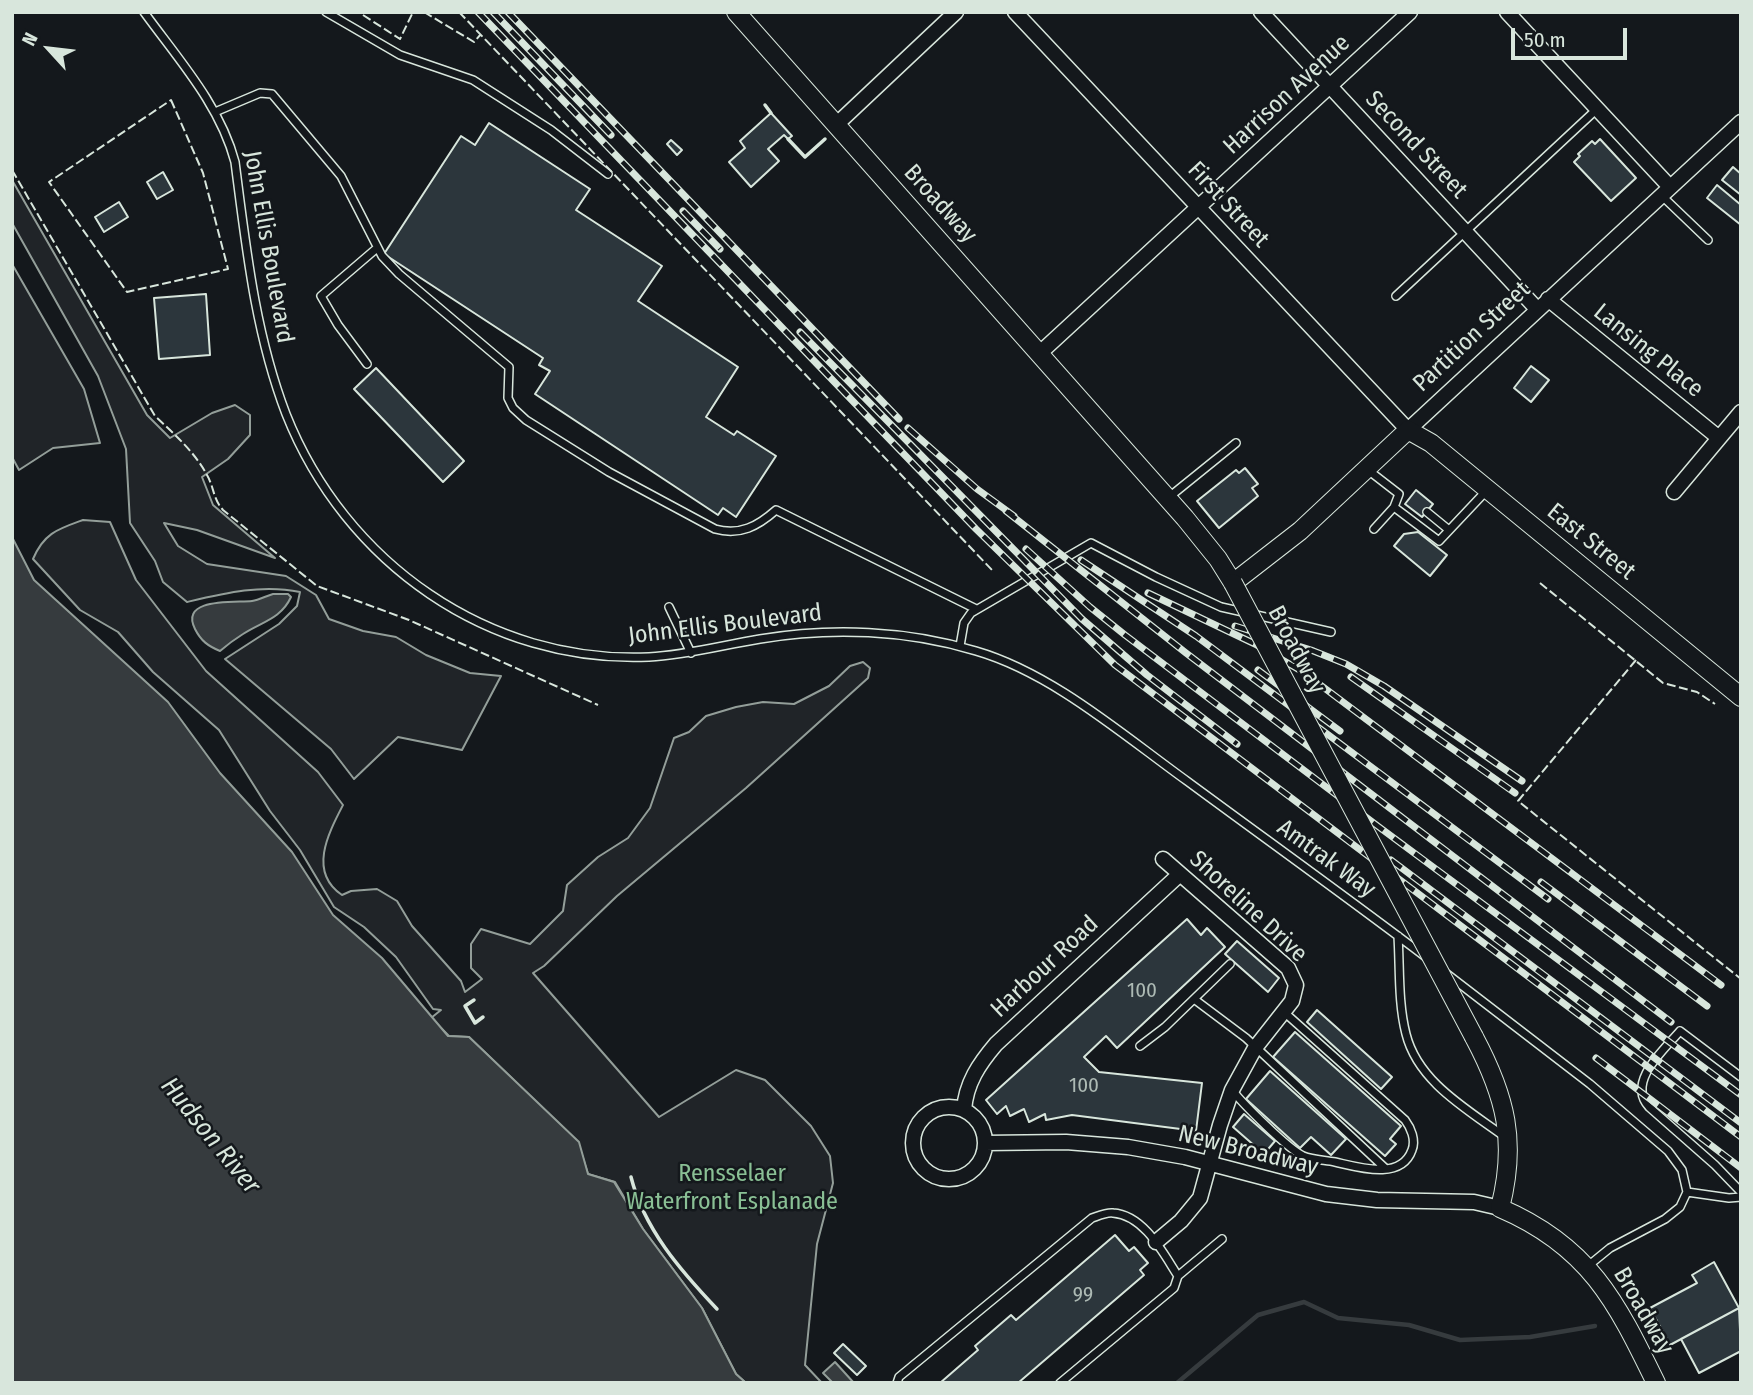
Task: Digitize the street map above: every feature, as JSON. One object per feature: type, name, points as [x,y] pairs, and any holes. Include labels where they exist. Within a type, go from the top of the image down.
[{"type":"street","name":"Broadway","points":[[736,12],[1167,498],[1202,539],[1233,583],[1474,1037],[1500,1093],[1507,1138],[1506,1180],[1500,1208],[1551,1236],[1587,1266],[1616,1305],[1656,1383]]},
{"type":"street","points":[[837,124],[956,12]]},
{"type":"street","name":"First Street","points":[[1015,12],[1408,430]]},
{"type":"street","name":"Second Street","points":[[1261,12],[1465,232],[1543,304]]},
{"type":"street","name":"Harrison Avenue","points":[[1040,353],[1410,12]]},
{"type":"street","points":[[1507,12],[1597,109],[1665,191]]},
{"type":"street","name":"Partition Street","points":[[1233,583],[1300,531],[1741,122]]},
{"type":"street","name":"Lansing Place","points":[[1543,304],[1719,438]]},
{"type":"street","points":[[1674,492],[1741,412]]},
{"type":"street","name":"East Street","points":[[1408,430],[1431,443],[1741,697]]},
{"type":"street","name":"Shoreline Drive","points":[[1156,1242],[1194,1207],[1203,1191],[1232,1090],[1255,1048],[1293,1001],[1296,990],[1292,973],[1163,859]]},
{"type":"street","name":"Harbour Road","points":[[964,1110],[970,1082],[996,1044],[1180,874]]},
{"type":"street","points":[[943,1107],[964,1110],[982,1129],[985,1143],[978,1164],[959,1177],[941,1177],[924,1169],[919,1163],[914,1140],[919,1125],[943,1107]]},
{"type":"street","name":"New Broadway","points":[[985,1143],[1107,1144],[1210,1163],[1326,1194],[1377,1200],[1474,1202],[1500,1208]]},
{"type":"lane","name":"John Ellis Boulevard","points":[[144,12],[215,112],[227,134],[236,162],[250,280],[281,400],[317,476],[359,532],[407,578],[483,626],[554,650],[595,656],[643,657],[691,653],[757,639],[827,632],[901,636],[960,646],[997,658],[1028,674]]},
{"type":"lane","points":[[326,12],[400,55],[473,80],[551,130],[608,174]]},
{"type":"lane","points":[[215,112],[260,93],[272,94],[341,176],[377,248],[399,274],[509,367],[508,398],[519,414],[609,472],[706,525],[731,532],[759,525],[776,510],[976,609]]},
{"type":"lane","points":[[1396,296],[1597,109]]},
{"type":"lane","points":[[1665,191],[1708,240]]},
{"type":"lane","points":[[367,363],[333,318],[321,296],[377,248]]},
{"type":"lane","points":[[1167,498],[1236,443]]},
{"type":"lane","points":[[1367,470],[1399,494],[1410,498]]},
{"type":"lane","points":[[1394,507],[1439,541],[1488,489]]},
{"type":"lane","points":[[1374,529],[1394,507],[1399,494]]},
{"type":"lane","points":[[1427,512],[1449,530]]},
{"type":"lane","points":[[960,646],[964,623],[976,609],[1091,543],[1221,607],[1331,632]]},
{"type":"lane","points":[[668,607],[691,653]]},
{"type":"lane","name":"Amtrak Way","points":[[1028,674],[1104,720],[1398,936],[1590,1083],[1642,1127],[1676,1161],[1685,1177],[1687,1192]]},
{"type":"lane","points":[[1398,936],[1404,1018],[1411,1048],[1434,1083],[1507,1138]]},
{"type":"lane","points":[[1140,1046],[1165,1027],[1230,964]]},
{"type":"lane","points":[[1194,999],[1242,1035],[1386,1169]]},
{"type":"lane","points":[[1232,1090],[1244,1104],[1303,1155],[1364,1168],[1386,1169],[1401,1164],[1410,1156],[1413,1138],[1409,1125],[1284,1012]]},
{"type":"lane","points":[[1741,1077],[1680,1031],[1645,1074],[1641,1090],[1649,1107],[1715,1165],[1741,1192]]},
{"type":"lane","points":[[1587,1266],[1610,1248],[1675,1212],[1687,1192],[1729,1198],[1741,1197]]},
{"type":"lane","points":[[897,1383],[899,1377],[1092,1218],[1112,1212],[1131,1217],[1156,1242],[1178,1276]]},
{"type":"lane","points":[[1060,1383],[1174,1288],[1178,1276],[1222,1239]]},
{"type":"green space","points":[[12,180],[147,415],[170,438],[212,413],[235,405],[250,415],[250,435],[228,459],[202,477],[213,505],[275,558],[197,530],[164,523],[178,546],[207,564],[286,576],[316,595],[329,619],[363,631],[396,637],[426,655],[470,673],[501,676],[462,750],[398,737],[354,779],[331,749],[225,659],[279,624],[297,606],[300,592],[258,589],[187,602],[163,582],[155,561],[130,523],[126,449],[98,376],[12,223]]},
{"type":"green space","points":[[12,264],[84,389],[100,443],[53,448],[19,470],[12,457]]},
{"type":"green space","name":"Rensselaer Waterfront Esplanade","points":[[83,520],[110,522],[136,580],[206,671],[318,772],[343,805],[324,852],[323,864],[332,886],[342,895],[351,891],[377,889],[397,901],[412,926],[461,981],[465,992],[482,979],[471,968],[471,944],[481,929],[530,944],[563,911],[567,885],[598,857],[628,838],[650,808],[674,738],[689,732],[706,716],[763,702],[794,704],[829,686],[850,666],[863,662],[870,668],[868,678],[746,788],[617,896],[544,966],[533,973],[659,1117],[736,1070],[765,1080],[811,1126],[830,1156],[833,1183],[817,1244],[805,1365],[822,1383],[746,1383],[736,1374],[702,1308],[643,1229],[615,1182],[588,1174],[578,1142],[469,1037],[449,1036],[431,1018],[441,1010],[433,1009],[396,957],[364,927],[334,907],[300,850],[270,811],[219,730],[153,672],[118,632],[80,610],[33,559],[42,543],[53,533]]},
{"type":"water","name":"Hudson River","points":[[12,537],[34,580],[168,702],[220,773],[292,852],[333,915],[382,958],[448,1036],[469,1037],[579,1142],[588,1174],[614,1182],[643,1229],[702,1308],[736,1374],[746,1383],[12,1383]]},
{"type":"water","points":[[273,594],[288,594],[291,597],[276,615],[220,651],[205,643],[195,629],[192,619],[195,611],[202,607],[223,602],[252,601]]},
{"type":"water","points":[[835,1362],[854,1383],[833,1383],[823,1373]]},
{"type":"building","points":[[771,113],[792,136],[788,139],[784,135],[768,149],[779,161],[751,187],[729,162],[745,148],[740,141]]},
{"type":"building","points":[[489,123],[590,189],[576,210],[662,266],[638,301],[738,367],[706,417],[734,435],[737,431],[776,456],[736,517],[723,508],[718,515],[535,394],[550,371],[539,365],[543,358],[384,254],[461,136],[475,145]]},
{"type":"building","points":[[1600,139],[1636,178],[1611,201],[1574,162],[1580,156],[1578,154],[1592,141],[1595,144]]},
{"type":"building","points":[[671,140],[682,150],[677,155],[667,144]]},
{"type":"building","points":[[1733,167],[1741,174],[1741,195],[1722,180]]},
{"type":"building","points":[[163,172],[173,190],[157,199],[147,182]]},
{"type":"building","points":[[1717,185],[1741,205],[1741,225],[1707,198]]},
{"type":"building","points":[[119,202],[128,217],[104,232],[95,217]]},
{"type":"building","points":[[206,294],[210,355],[159,359],[154,298]]},
{"type":"building","points":[[1531,366],[1549,380],[1531,402],[1514,388]]},
{"type":"building","points":[[376,368],[464,461],[443,482],[354,389]]},
{"type":"building","points":[[1245,468],[1258,484],[1252,488],[1258,496],[1219,528],[1197,501],[1236,470],[1239,473]]},
{"type":"building","points":[[1416,490],[1433,504],[1422,517],[1405,504]]},
{"type":"building","points":[[1418,532],[1447,555],[1430,576],[1394,546],[1404,534]]},
{"type":"building","points":[[1187,919],[1201,935],[1207,928],[1225,947],[1117,1048],[1106,1036],[1084,1057],[1099,1072],[1202,1083],[1196,1131],[1072,1115],[1046,1120],[1045,1114],[1029,1122],[1024,1109],[1010,1116],[1006,1106],[997,1114],[986,1100]]},
{"type":"building","points":[[1237,941],[1279,978],[1268,992],[1225,954]]},
{"type":"building","points":[[1317,1010],[1392,1077],[1381,1089],[1307,1022]]},
{"type":"building","points":[[1295,1032],[1401,1126],[1390,1139],[1396,1144],[1385,1156],[1273,1057]]},
{"type":"building","points":[[1270,1071],[1346,1139],[1331,1155],[1311,1137],[1300,1148],[1246,1099]]},
{"type":"building","points":[[1244,1114],[1275,1141],[1264,1154],[1233,1127]]},
{"type":"building","points":[[1115,1235],[1129,1251],[1134,1247],[1148,1263],[1140,1270],[1144,1275],[1018,1383],[940,1383],[978,1350],[975,1346],[1011,1315],[1016,1320]]},
{"type":"building","points":[[1714,1262],[1739,1308],[1670,1345],[1650,1308],[1697,1283],[1692,1275]]},
{"type":"building","points":[[1739,1308],[1741,1351],[1699,1373],[1681,1339]]},
{"type":"building","points":[[843,1344],[866,1366],[857,1375],[834,1353]]},
{"type":"waterway","points":[[1177,1383],[1258,1315],[1304,1302],[1338,1318],[1409,1325],[1460,1340],[1530,1337],[1595,1326]]},
{"type":"railway","points":[[478,12],[976,529],[1115,665],[1741,1137]]},
{"type":"railway","points":[[493,12],[611,135]]},
{"type":"railway","points":[[508,12],[899,419]]},
{"type":"railway","points":[[683,211],[720,249]]},
{"type":"railway","points":[[800,332],[1082,619],[1147,675],[1237,744]]},
{"type":"railway","points":[[908,428],[977,489],[1014,516]]},
{"type":"railway","points":[[1006,511],[1186,653],[1671,1022]]},
{"type":"railway","points":[[1026,549],[1125,635],[1741,1095]]},
{"type":"railway","points":[[1081,560],[1196,636],[1548,899]]},
{"type":"railway","points":[[1148,593],[1255,644],[1303,672],[1721,985]]},
{"type":"railway","points":[[1235,626],[1346,664],[1384,686],[1522,781]]},
{"type":"railway","points":[[1258,670],[1340,731]]},
{"type":"railway","points":[[1351,677],[1515,793]]},
{"type":"railway","points":[[1391,860],[1741,1123]]},
{"type":"railway","points":[[1541,882],[1707,1006]]},
{"type":"railway","points":[[1596,1058],[1741,1168]]},
{"type":"fence","points":[[363,15],[400,39],[413,12]]},
{"type":"fence","points":[[424,12],[474,42],[481,34]]},
{"type":"fence","points":[[459,12],[992,570]]},
{"type":"fence","points":[[171,100],[203,173],[228,269],[127,292],[49,182],[171,100]]},
{"type":"fence","points":[[12,170],[155,416],[196,458],[223,510],[317,586],[409,620],[598,705]]},
{"type":"fence","points":[[1540,583],[1663,683],[1697,692],[1715,704]]},
{"type":"fence","points":[[1636,660],[1518,801],[1741,979]]},
{"type":"wall","points":[[765,105],[771,113]]},
{"type":"wall","points":[[788,139],[805,157],[825,139]]},
{"type":"wall","points":[[474,1000],[465,1006],[475,1023],[483,1017]]},
{"type":"wall","points":[[631,1177],[654,1232],[690,1280],[717,1309]]}]
